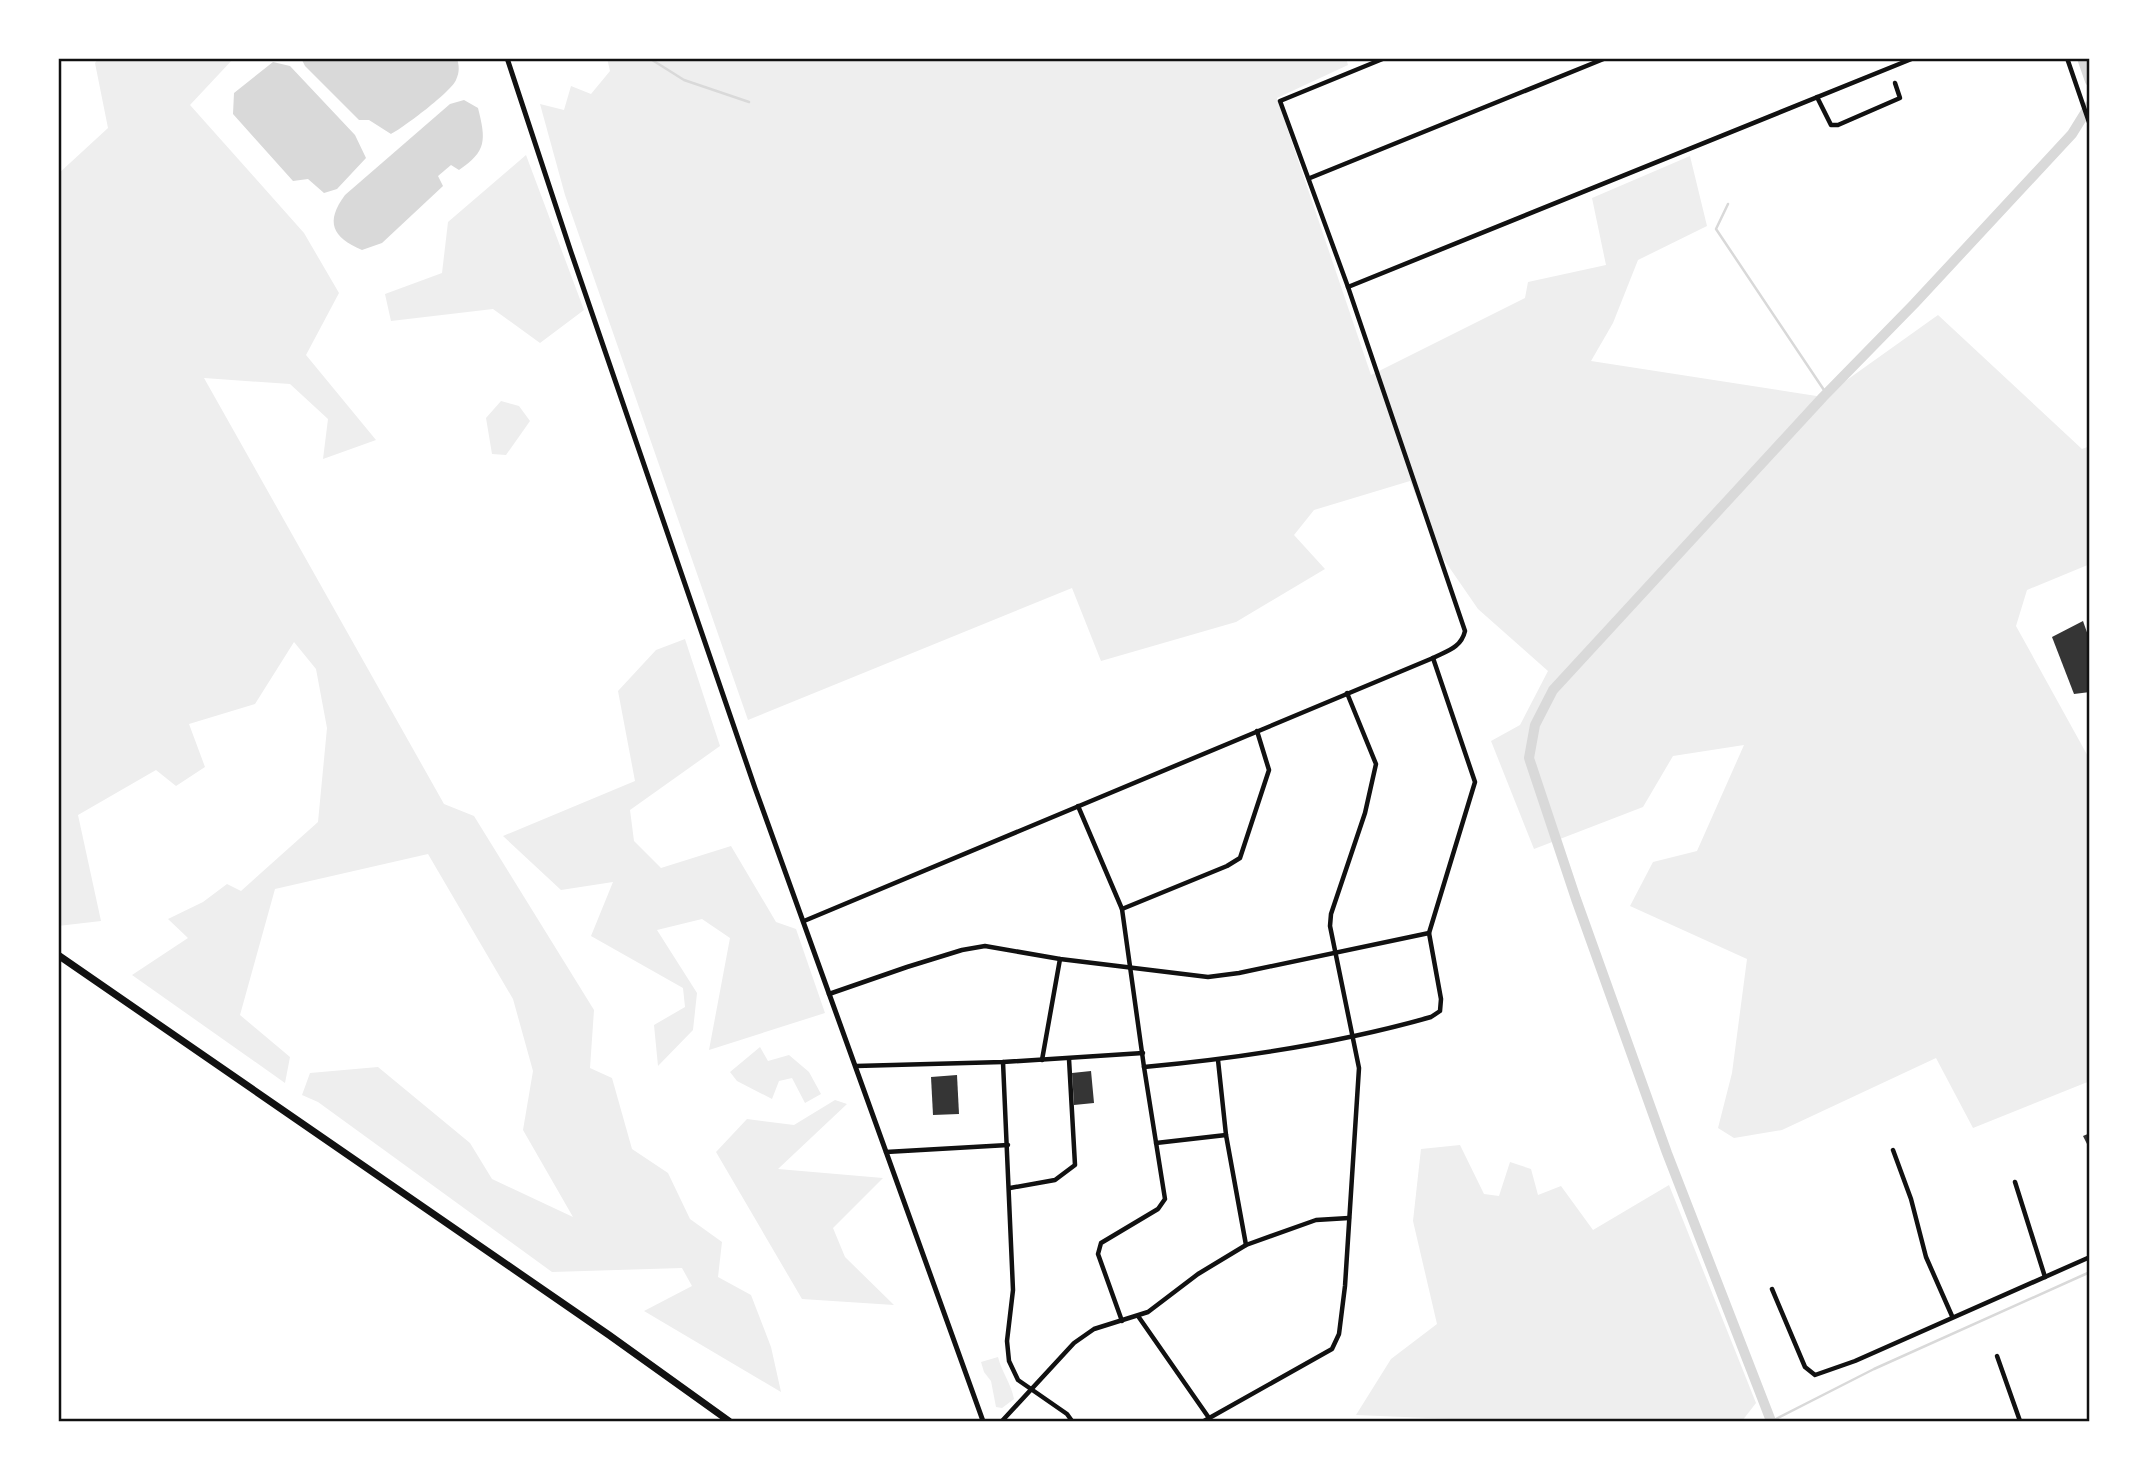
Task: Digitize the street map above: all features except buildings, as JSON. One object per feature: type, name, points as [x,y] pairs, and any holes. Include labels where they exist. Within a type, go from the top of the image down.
[{"type":"main road","points":[[58,955],[609,1335],[729,1421]]},
{"type":"street","points":[[507,58],[728,709],[983,1421]]},
{"type":"street","points":[[804,921],[1433,658],[1463,641],[1465,631],[1310,178],[1280,101],[1385,58]]},
{"type":"street","points":[[1310,178],[1606,58]]},
{"type":"street","points":[[1348,287],[1914,58]]},
{"type":"street","points":[[2067,58],[2090,123]]},
{"type":"street","points":[[1817,97],[1828,121],[1831,125],[1838,125],[1900,98],[1895,83]]},
{"type":"street","points":[[1144,1067],[1217,1059],[1352,1038],[1431,1017],[1440,1011],[1441,999],[1429,933],[1475,782],[1433,658]]},
{"type":"street","points":[[1138,1316],[1207,1420],[1332,1349],[1339,1334],[1359,1068],[1331,914],[1365,813],[1376,764],[1347,693]]},
{"type":"street","points":[[1122,909],[1227,866],[1240,858],[1269,770],[1257,731]]},
{"type":"street","points":[[1078,806],[1122,909],[1165,1199],[1158,1209],[1101,1243],[1098,1254],[1122,1321]]},
{"type":"street","points":[[829,994],[962,950],[985,946],[1060,959],[1208,977],[1240,973],[1429,933]]},
{"type":"street","points":[[1042,1060],[1060,959]]},
{"type":"street","points":[[856,1066],[1003,1062],[1143,1054]]},
{"type":"street","points":[[1010,1188],[1055,1180],[1075,1165],[1069,1059]]},
{"type":"street","points":[[1217,1059],[1226,1135],[1246,1245]]},
{"type":"street","points":[[1003,1062],[1013,1290],[1007,1341],[1009,1361],[1018,1380],[1072,1421]]},
{"type":"street","points":[[1156,1143],[1226,1135]]},
{"type":"street","points":[[886,1152],[1008,1145]]},
{"type":"street","points":[[1893,1150],[1911,1199],[1927,1256],[1952,1317]]},
{"type":"street","points":[[2015,1182],[2045,1277]]},
{"type":"street","points":[[1002,1421],[1074,1343],[1094,1329],[1148,1312],[1198,1274],[1246,1245],[1316,1220],[1349,1218]]},
{"type":"street","points":[[1772,1289],[1805,1367],[1815,1375],[1855,1361],[2090,1257]]},
{"type":"street","points":[[1997,1356],[2020,1421]]},
{"type":"shaded area","points":[[99,58],[234,58],[190,105],[304,233],[339,293],[306,355],[376,440],[323,459],[328,419],[290,384],[204,378],[444,804],[474,816],[594,1010],[590,1068],[612,1078],[632,1149],[668,1173],[690,1219],[722,1242],[718,1277],[751,1295],[771,1347],[781,1392],[644,1311],[692,1286],[682,1268],[552,1272],[318,1102],[302,1095],[310,1073],[378,1067],[470,1143],[492,1179],[573,1217],[523,1130],[533,1071],[513,999],[428,854],[275,889],[240,1015],[290,1057],[285,1083],[132,975],[188,938],[168,919],[203,902],[227,884],[241,891],[318,822],[327,728],[316,669],[294,642],[255,704],[189,724],[205,767],[176,786],[156,770],[78,815],[101,921],[58,926],[58,174],[108,128],[95,63]]},
{"type":"shaded area","points":[[301,58],[457,58],[459,71],[453,85],[446,92],[391,134],[369,120],[359,120],[305,66]]},
{"type":"shaded area","points":[[607,58],[1346,58],[1348,65],[1277,98],[1371,375],[1525,298],[1528,282],[1606,265],[1592,198],[1690,156],[1707,226],[1638,260],[1613,323],[1591,361],[1823,397],[1938,315],[2082,449],[2090,446],[2090,564],[2027,590],[2016,626],[2090,760],[2090,1081],[1973,1128],[1936,1058],[1782,1130],[1734,1138],[1718,1128],[1732,1073],[1747,959],[1630,906],[1653,862],[1697,851],[1744,745],[1673,756],[1643,807],[1534,849],[1491,741],[1520,725],[1548,671],[1478,609],[1438,551],[1410,481],[1314,510],[1294,535],[1325,569],[1236,622],[1101,661],[1072,588],[748,720],[565,195],[540,104],[564,110],[571,86],[591,94],[610,71]]},
{"type":"shaded area","points":[[273,62],[290,66],[355,135],[366,158],[337,189],[324,193],[308,179],[293,181],[233,114],[234,93]]},
{"type":"shaded area","points":[[464,100],[478,108],[481,119],[482,144],[475,157],[459,170],[451,165],[438,176],[443,186],[382,243],[362,250],[344,240],[338,234],[334,221],[335,213],[345,195],[450,104]]},
{"type":"shaded area","points":[[526,155],[584,310],[540,343],[493,309],[391,321],[385,294],[442,273],[448,222]]},
{"type":"shaded area","points":[[501,401],[519,406],[530,421],[506,455],[492,454],[486,418]]},
{"type":"shaded area","points":[[685,639],[720,746],[630,810],[634,841],[661,868],[731,846],[776,922],[796,929],[825,1013],[709,1050],[730,938],[702,919],[657,930],[697,993],[693,1030],[658,1066],[654,1025],[685,1007],[683,988],[591,936],[613,882],[561,890],[503,836],[635,781],[618,691],[656,650]]},
{"type":"shaded area","points":[[760,1047],[768,1061],[789,1055],[809,1072],[821,1094],[805,1103],[792,1078],[779,1081],[772,1099],[737,1081],[730,1072]]},
{"type":"shaded area","points":[[835,1100],[847,1104],[778,1169],[883,1178],[833,1228],[845,1257],[894,1305],[802,1299],[716,1152],[747,1119],[794,1125]]},
{"type":"shaded area","points":[[1460,1145],[1484,1194],[1499,1196],[1510,1162],[1531,1169],[1538,1195],[1561,1186],[1593,1230],[1669,1185],[1756,1403],[1742,1421],[1453,1421],[1356,1415],[1391,1359],[1437,1324],[1413,1221],[1421,1149]]},
{"type":"shaded area","points":[[998,1357],[1014,1399],[1002,1408],[996,1407],[991,1381],[981,1362]]},
{"type":"waterway","points":[[649,58],[684,80],[749,102]]},
{"type":"waterway","points":[[2082,58],[2090,81]]},
{"type":"waterway","points":[[1771,1421],[1667,1153],[1576,899],[1529,758],[1535,725],[1553,690],[1823,397],[1914,304],[2072,134],[2090,105]]},
{"type":"waterway","points":[[1728,204],[1716,229],[1826,393]]},
{"type":"waterway","points":[[1772,1421],[1874,1369],[2090,1272]]}]
